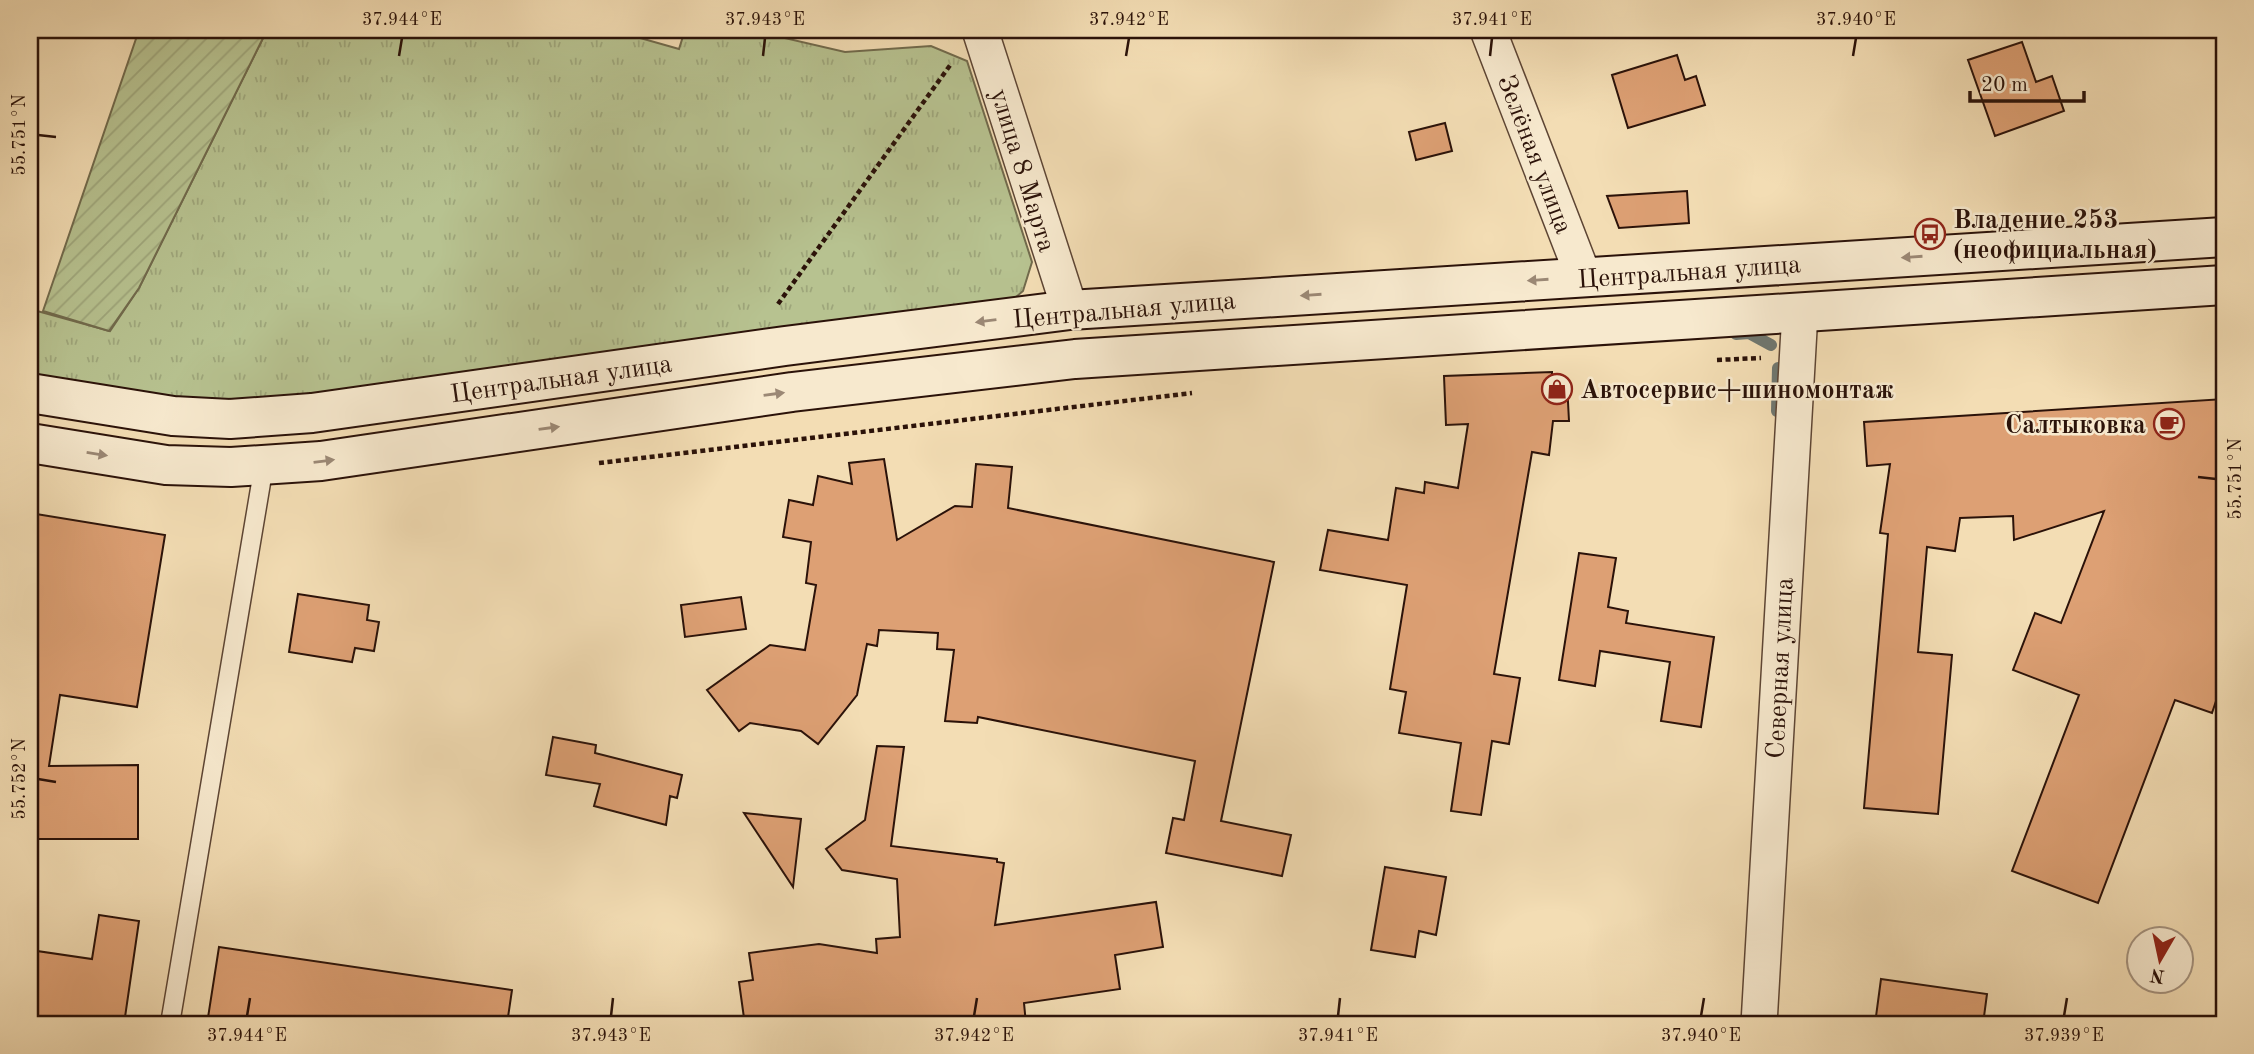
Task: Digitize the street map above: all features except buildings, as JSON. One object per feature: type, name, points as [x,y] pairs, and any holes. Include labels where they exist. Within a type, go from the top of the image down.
[{"type":"main road","name":"Центральная улица","points":[[30,393],[173,416],[230,419],[312,413],[785,346],[1070,310],[2224,237]]},
{"type":"main road","name":"Центральная улица","points":[[30,443],[166,465],[264,465],[321,461],[792,392],[1075,359],[2224,285]]},
{"type":"street","name":"улица 8 Марта","points":[[981,30],[1070,310]]},
{"type":"street","name":"Зелёная улица","points":[[1488,30],[1584,278]]},
{"type":"street","name":"Северная улица","points":[[1759,1024],[1800,312]]},
{"type":"lane","points":[[170,1024],[264,465]]},
{"type":"path","points":[[778,304],[952,62]]},
{"type":"path","points":[[1716,360],[1797,356]]},
{"type":"path","points":[[594,463],[1203,392]]},
{"type":"green space","points":[[139,30],[267,30],[139,288],[109,331],[43,311]]},
{"type":"green space","points":[[267,30],[612,30],[679,49],[685,30],[750,30],[845,52],[931,46],[967,61],[1032,262],[1023,291],[1002,309],[227,409],[30,383],[30,309],[110,331],[139,288]]},
{"type":"waterway","points":[[1736,334],[1749,333],[1771,345]]},
{"type":"waterway","points":[[1777,411],[1778,368]]},
{"type":"place","name":"Владение 253 (неофициальная)","points":[[1930,234]]},
{"type":"place","name":"Автосервис+шиномонтаж","points":[[1557,389]]},
{"type":"place","name":"Салтыковка","points":[[2169,424]]}]
